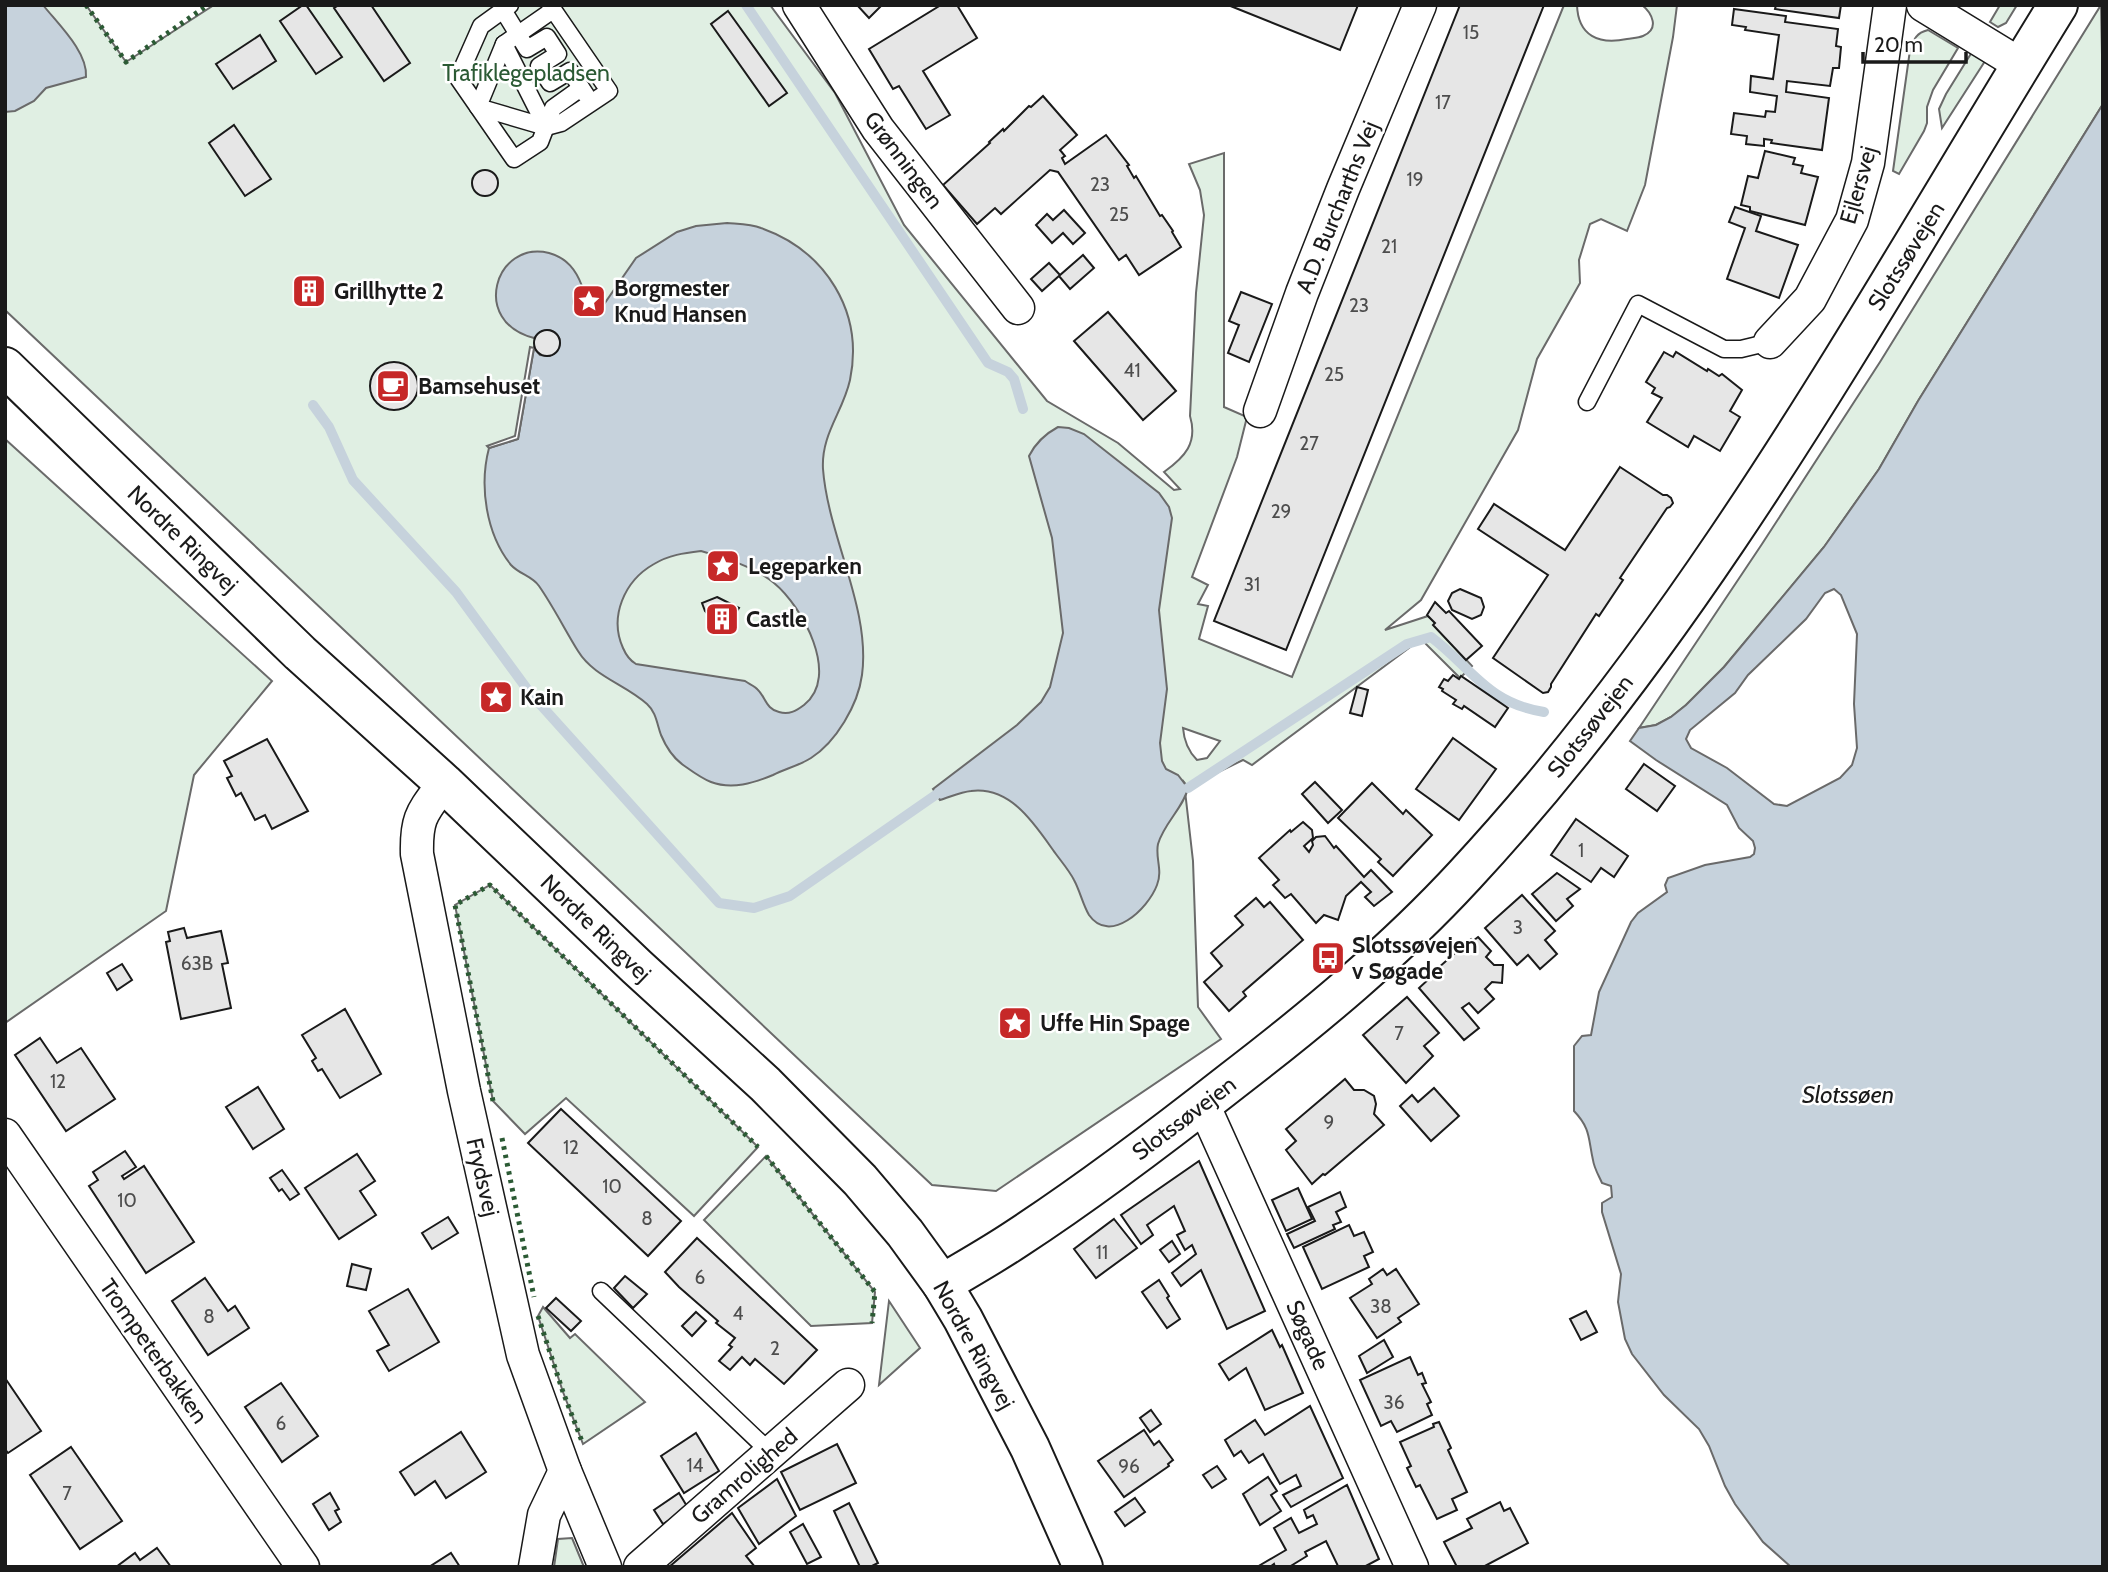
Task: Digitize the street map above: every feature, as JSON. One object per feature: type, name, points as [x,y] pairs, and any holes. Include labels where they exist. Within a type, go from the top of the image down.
[{"type":"main road","name":"Slotssøvejen","points":[[942,1284],[1011,1243],[1106,1177],[1289,1037],[1396,944],[1464,876],[1549,779],[1656,642],[1768,476],[1910,251],[2058,5]]},
{"type":"main road","name":"Nordre Ringvej","points":[[5,368],[300,653],[444,783],[637,967],[796,1113],[860,1180],[903,1230],[942,1284],[963,1319],[1030,1448],[1083,1567]]},
{"type":"street","name":"Grønningen","points":[[799,5],[878,129],[1018,308]]},
{"type":"street","name":"A.D. Burcharths Vej","points":[[1260,411],[1302,293],[1420,5]]},
{"type":"street","name":"Ejlersvej","points":[[1770,342],[1810,299],[1852,220],[1868,163],[1891,5]]},
{"type":"street","points":[[1923,5],[2021,65]]},
{"type":"street","name":"Frydsvej","points":[[444,783],[420,817],[416,835],[417,854],[464,1091],[523,1355],[565,1471],[605,1567]]},
{"type":"street","name":"Søgade","points":[[1203,1104],[1412,1567]]},
{"type":"street","name":"Trompeterbakken","points":[[5,1135],[303,1567]]},
{"type":"street","name":"Gramrolighed","points":[[640,1567],[848,1385]]},
{"type":"street","points":[[536,1567],[544,1515],[565,1471]]},
{"type":"lane","points":[[546,127],[511,39],[506,8],[481,26],[458,78],[514,159],[540,142],[546,127],[553,108],[597,74]]},
{"type":"lane","points":[[552,8],[609,91],[561,122],[546,127],[478,107],[511,39],[552,8]]},
{"type":"lane","points":[[511,39],[527,49],[547,37],[558,54],[539,66],[550,83],[570,71],[590,103]]},
{"type":"lane","points":[[1587,402],[1638,304],[1724,349],[1741,349],[1770,342]]},
{"type":"lane","points":[[601,1291],[770,1452]]},
{"type":"green space","name":"Legeparken","points":[[5,5],[86,5],[126,62],[214,5],[770,5],[835,93],[904,225],[1047,401],[1118,443],[1174,490],[1180,489],[1164,472],[1184,455],[1191,442],[1196,293],[1204,215],[1200,190],[1189,164],[1224,153],[1224,407],[1247,417],[1237,457],[1192,577],[1208,585],[1198,604],[1208,606],[1199,639],[1292,677],[1564,5],[1577,5],[1581,24],[1592,36],[1617,41],[1643,36],[1651,29],[1653,21],[1642,5],[1677,5],[1645,185],[1627,231],[1601,219],[1590,224],[1579,260],[1580,283],[1537,359],[1518,430],[1421,600],[1385,630],[1428,616],[1472,666],[1460,678],[1421,639],[1252,765],[1243,760],[1188,787],[1184,782],[1193,861],[1198,1007],[1221,1039],[996,1191],[932,1185],[5,310]],"holes":[[[1183,728],[1220,741],[1207,758],[1197,760],[1187,746]]]},
{"type":"green space","points":[[2000,5],[2017,5],[2006,23],[1998,27],[1990,22]]},
{"type":"green space","points":[[2101,5],[2103,104],[1918,401],[1879,469],[1824,547],[1724,667],[1671,717],[1656,725],[1639,728],[1880,362]]},
{"type":"green space","points":[[1928,30],[1958,48],[1933,90],[1927,107],[1924,131],[1899,174],[1893,171],[1910,50],[1916,37]]},
{"type":"green space","points":[[1972,52],[1987,58],[1942,128],[1939,109]]},
{"type":"green space","points":[[5,439],[272,681],[194,775],[166,911],[5,1023]]},
{"type":"green space","points":[[490,885],[758,1147],[694,1216],[566,1098],[525,1134],[493,1101],[455,905]]},
{"type":"green space","points":[[766,1156],[875,1292],[872,1323],[811,1326],[704,1220]]},
{"type":"green space","points":[[889,1301],[920,1348],[879,1385]]},
{"type":"green space","points":[[543,1307],[570,1338],[575,1334],[645,1402],[583,1444],[538,1316]]},
{"type":"green space","points":[[572,1538],[584,1567],[554,1567],[558,1539]]},
{"type":"water","points":[[5,5],[43,5],[77,48],[86,77],[46,88],[34,101],[15,111],[5,112]]},
{"type":"water","name":"Slotssøen","points":[[2103,104],[2103,1567],[1791,1567],[1763,1542],[1735,1504],[1699,1429],[1664,1395],[1632,1354],[1625,1339],[1618,1302],[1621,1274],[1602,1212],[1602,1203],[1612,1197],[1611,1186],[1602,1183],[1594,1166],[1586,1129],[1574,1111],[1574,1046],[1582,1036],[1591,1035],[1599,992],[1631,922],[1638,913],[1667,892],[1665,885],[1668,878],[1705,865],[1750,857],[1755,848],[1753,841],[1739,828],[1727,805],[1630,741],[1639,728],[1656,725],[1671,717],[1724,667],[1824,547],[1879,469],[1918,401]],"holes":[[[1834,589],[1841,595],[1857,634],[1854,704],[1857,748],[1852,765],[1840,778],[1787,806],[1774,804],[1727,768],[1691,748],[1686,739],[1690,730],[1735,693],[1748,675],[1806,619],[1825,593]]]},
{"type":"water","points":[[727,223],[753,226],[784,238],[804,252],[821,268],[835,287],[845,308],[853,355],[847,392],[825,445],[823,469],[832,520],[860,624],[863,650],[860,687],[844,722],[820,751],[802,763],[766,778],[735,785],[711,782],[682,764],[665,744],[650,707],[585,660],[539,586],[514,568],[502,553],[490,524],[485,494],[489,448],[518,439],[534,348],[540,355],[550,356],[557,351],[559,345],[557,334],[552,331],[540,332],[534,338],[514,329],[502,316],[496,301],[497,285],[504,270],[515,259],[530,252],[549,253],[561,258],[574,270],[582,286],[573,301],[576,309],[579,313],[591,316],[600,310],[636,258],[677,232],[696,226]],"holes":[[[701,551],[766,577],[785,594],[806,624],[818,660],[819,677],[814,692],[798,709],[786,713],[775,711],[761,693],[745,681],[636,664],[625,653],[618,624],[619,612],[627,590],[643,571],[654,564],[671,556]]]},
{"type":"water","points":[[1058,427],[1084,434],[1159,493],[1169,507],[1172,518],[1159,610],[1167,689],[1160,743],[1166,769],[1178,775],[1188,788],[1158,844],[1157,885],[1137,913],[1117,925],[1098,923],[1089,915],[1070,873],[1020,808],[998,794],[985,791],[967,792],[940,800],[933,789],[1017,725],[1041,702],[1050,687],[1063,633],[1052,538],[1029,456],[1041,439]]},
{"type":"pier","points":[[530,347],[534,348],[518,439],[489,448],[487,446],[515,436]]},
{"type":"building","points":[[306,5],[342,57],[316,74],[280,21]]},
{"type":"building","points":[[339,5],[371,5],[410,63],[384,81],[334,8]]},
{"type":"building","points":[[857,5],[882,5],[869,18]]},
{"type":"building","points":[[941,5],[957,5],[977,38],[923,71],[950,115],[926,129],[899,86],[893,89],[869,49]]},
{"type":"building","points":[[1228,5],[1358,5],[1340,50]]},
{"type":"building","points":[[1460,5],[1544,5],[1286,650],[1214,621]]},
{"type":"building","points":[[1776,5],[1841,5],[1839,18],[1775,9]]},
{"type":"building","points":[[1734,9],[1786,16],[1785,22],[1838,29],[1836,46],[1841,47],[1839,68],[1833,68],[1830,86],[1787,81],[1786,92],[1829,98],[1822,150],[1771,143],[1772,140],[1764,139],[1764,146],[1746,144],[1747,136],[1731,134],[1734,113],[1765,117],[1766,111],[1775,112],[1777,96],[1750,92],[1751,76],[1773,79],[1779,35],[1745,30],[1746,27],[1732,25]]},
{"type":"building","points":[[728,11],[787,93],[769,106],[711,24]]},
{"type":"building","points":[[260,35],[276,61],[233,89],[216,64]]},
{"type":"building","points":[[1043,96],[1077,135],[1060,150],[1065,156],[1062,158],[1065,164],[1106,135],[1129,165],[1127,166],[1134,178],[1136,176],[1181,247],[1139,275],[1126,255],[1119,260],[1058,172],[1050,170],[1001,214],[995,208],[977,224],[943,185]]},
{"type":"building","points":[[234,125],[271,179],[245,196],[209,143]]},
{"type":"building","points":[[1765,151],[1795,158],[1793,164],[1803,166],[1801,173],[1818,177],[1805,225],[1750,211],[1750,207],[1741,205],[1748,176],[1758,178]]},
{"type":"building","points":[[485,170],[494,174],[498,183],[494,192],[485,196],[476,192],[472,183],[476,174]]},
{"type":"building","points":[[1735,207],[1761,216],[1756,231],[1798,245],[1779,298],[1727,279],[1745,228],[1729,222]]},
{"type":"building","points":[[1064,210],[1085,233],[1073,244],[1063,233],[1052,243],[1036,225],[1047,214],[1053,220]]},
{"type":"building","points":[[1083,255],[1094,268],[1070,289],[1059,276],[1042,291],[1031,279],[1049,263],[1060,275]]},
{"type":"building","name":"Grillhytte 2","points":[[309,279],[319,282],[322,292],[319,302],[309,305],[299,302],[296,292],[299,282]]},
{"type":"building","points":[[1241,292],[1272,304],[1249,362],[1228,353],[1239,325],[1229,321]]},
{"type":"building","points":[[1108,312],[1176,391],[1143,420],[1074,341]]},
{"type":"building","points":[[547,330],[557,333],[560,343],[557,353],[547,356],[537,353],[534,343],[537,333]]},
{"type":"building","points":[[1664,352],[1673,357],[1676,352],[1707,371],[1708,369],[1719,376],[1722,374],[1742,390],[1730,411],[1740,417],[1720,451],[1694,436],[1688,447],[1647,422],[1662,398],[1652,393],[1655,388],[1646,382]]},
{"type":"building","points":[[394,362],[411,369],[418,386],[411,403],[394,410],[377,403],[370,386],[377,369]]},
{"type":"building","points":[[1620,467],[1667,495],[1673,503],[1620,578],[1623,580],[1599,616],[1596,614],[1548,692],[1543,693],[1493,658],[1548,575],[1478,529],[1494,504],[1565,550]]},
{"type":"building","points":[[1460,589],[1481,598],[1484,607],[1481,615],[1472,619],[1452,610],[1448,601],[1452,593]]},
{"type":"building","name":"Castle","points":[[717,597],[739,608],[727,628],[720,628],[705,611],[702,603]]},
{"type":"building","points":[[1435,602],[1446,613],[1449,611],[1482,646],[1466,660],[1427,615]]},
{"type":"building","points":[[1453,675],[1459,679],[1461,676],[1508,708],[1495,727],[1464,706],[1462,709],[1453,704],[1456,700],[1442,691],[1439,687],[1444,679],[1448,681]]},
{"type":"building","points":[[1357,687],[1368,690],[1362,716],[1350,713]]},
{"type":"building","points":[[1453,738],[1496,769],[1459,820],[1416,789]]},
{"type":"building","points":[[267,739],[308,811],[272,829],[265,815],[255,820],[241,793],[236,796],[227,778],[232,776],[224,761]]},
{"type":"building","points":[[1644,764],[1675,786],[1657,811],[1626,789]]},
{"type":"building","points":[[1315,782],[1342,810],[1328,823],[1302,794]]},
{"type":"building","points":[[1372,783],[1403,814],[1406,810],[1432,835],[1393,876],[1378,862],[1381,859],[1338,818]]},
{"type":"building","points":[[1576,819],[1628,856],[1614,877],[1601,868],[1591,882],[1551,855]]},
{"type":"building","points":[[1303,822],[1312,830],[1313,838],[1304,846],[1309,852],[1316,837],[1325,836],[1364,877],[1371,870],[1392,892],[1374,906],[1365,897],[1371,892],[1361,882],[1346,896],[1338,920],[1324,915],[1316,923],[1291,894],[1285,898],[1273,885],[1279,880],[1259,858]]},
{"type":"building","points":[[1557,873],[1580,889],[1567,899],[1573,906],[1556,921],[1532,894]]},
{"type":"building","points":[[1522,895],[1555,931],[1545,940],[1557,954],[1540,969],[1528,955],[1517,965],[1485,928]]},
{"type":"building","points":[[1256,898],[1264,907],[1270,902],[1303,940],[1243,992],[1246,996],[1229,1011],[1204,982],[1222,966],[1211,953],[1243,925],[1235,916]]},
{"type":"building","points":[[184,928],[187,938],[221,931],[228,963],[222,964],[231,1008],[181,1019],[166,942],[170,941],[168,932]]},
{"type":"building","points":[[1478,937],[1491,951],[1486,957],[1494,965],[1503,965],[1502,983],[1492,982],[1485,989],[1494,999],[1478,1013],[1469,1003],[1462,1008],[1479,1028],[1464,1040],[1419,988],[1471,939],[1473,941]]},
{"type":"building","points":[[122,964],[132,980],[117,990],[107,973]]},
{"type":"building","points":[[1407,997],[1439,1033],[1424,1046],[1433,1056],[1406,1083],[1363,1035]]},
{"type":"building","points":[[345,1009],[381,1074],[340,1098],[322,1069],[318,1071],[312,1061],[316,1058],[302,1035]]},
{"type":"building","points":[[40,1038],[57,1063],[81,1048],[115,1099],[66,1131],[15,1055]]},
{"type":"building","points":[[1345,1079],[1354,1090],[1364,1090],[1374,1096],[1374,1114],[1384,1125],[1312,1184],[1286,1150],[1296,1141],[1286,1129]]},
{"type":"building","points":[[258,1087],[284,1129],[253,1149],[226,1107]]},
{"type":"building","points":[[1434,1088],[1459,1116],[1431,1141],[1400,1106],[1412,1095],[1418,1102]]},
{"type":"building","points":[[561,1109],[681,1221],[648,1256],[528,1143]]},
{"type":"building","points":[[125,1151],[136,1167],[122,1176],[124,1179],[144,1166],[194,1242],[146,1273],[89,1186],[98,1180],[93,1172]]},
{"type":"building","points":[[357,1154],[375,1181],[360,1191],[376,1215],[339,1239],[305,1188]]},
{"type":"building","points":[[1199,1161],[1265,1311],[1227,1329],[1201,1270],[1181,1286],[1172,1273],[1196,1254],[1192,1245],[1185,1250],[1177,1235],[1185,1231],[1174,1206],[1147,1225],[1153,1235],[1141,1244],[1121,1215]]},
{"type":"building","points":[[282,1170],[299,1194],[290,1200],[270,1178]]},
{"type":"building","points":[[1298,1188],[1312,1219],[1286,1231],[1272,1200]]},
{"type":"building","points":[[1340,1192],[1346,1207],[1336,1212],[1341,1222],[1333,1225],[1335,1229],[1294,1248],[1287,1234],[1315,1221],[1308,1207]]},
{"type":"building","points":[[448,1217],[458,1233],[432,1249],[422,1233]]},
{"type":"building","points":[[1114,1219],[1137,1248],[1096,1278],[1074,1249]]},
{"type":"building","points":[[1349,1225],[1354,1236],[1364,1232],[1373,1252],[1364,1256],[1369,1267],[1322,1289],[1303,1247]]},
{"type":"building","points":[[697,1238],[817,1350],[784,1384],[755,1359],[750,1365],[742,1357],[730,1370],[719,1361],[732,1347],[729,1345],[735,1338],[716,1323],[718,1321],[665,1272]]},
{"type":"building","points":[[1172,1241],[1180,1254],[1169,1262],[1160,1250]]},
{"type":"building","points":[[352,1264],[371,1269],[366,1290],[347,1286]]},
{"type":"building","points":[[1383,1269],[1387,1275],[1396,1269],[1419,1304],[1398,1318],[1401,1322],[1377,1338],[1350,1298],[1372,1284],[1369,1279]]},
{"type":"building","points":[[625,1276],[647,1294],[633,1308],[614,1288]]},
{"type":"building","points":[[205,1278],[228,1311],[235,1306],[249,1328],[208,1355],[172,1301]]},
{"type":"building","points":[[1159,1280],[1180,1319],[1167,1328],[1142,1292]]},
{"type":"building","points":[[408,1289],[439,1342],[389,1371],[377,1351],[389,1345],[369,1311]]},
{"type":"building","points":[[556,1298],[581,1321],[571,1331],[546,1308]]},
{"type":"building","points":[[1586,1311],[1597,1332],[1581,1340],[1570,1319]]},
{"type":"building","points":[[696,1312],[706,1321],[692,1336],[682,1326]]},
{"type":"building","points":[[1272,1330],[1280,1347],[1282,1345],[1303,1393],[1265,1410],[1246,1368],[1229,1380],[1219,1364]]},
{"type":"building","points":[[1384,1340],[1393,1357],[1367,1373],[1359,1356]]},
{"type":"building","points":[[1410,1357],[1418,1375],[1422,1373],[1426,1383],[1422,1384],[1431,1402],[1427,1404],[1432,1415],[1397,1432],[1391,1421],[1381,1426],[1360,1380]]},
{"type":"building","points":[[5,1378],[41,1431],[8,1453],[5,1449]]},
{"type":"building","points":[[281,1383],[318,1436],[282,1462],[245,1407]]},
{"type":"building","points":[[1310,1406],[1343,1478],[1291,1507],[1283,1495],[1301,1486],[1296,1475],[1280,1484],[1263,1454],[1249,1463],[1241,1451],[1234,1456],[1225,1440],[1255,1420],[1265,1435]]},
{"type":"building","points":[[1151,1410],[1161,1424],[1150,1432],[1140,1418]]},
{"type":"building","points":[[1439,1422],[1467,1492],[1452,1499],[1457,1510],[1437,1519],[1420,1485],[1416,1487],[1407,1468],[1411,1466],[1400,1442],[1434,1427],[1433,1424]]},
{"type":"building","points":[[1144,1430],[1154,1445],[1159,1441],[1173,1460],[1169,1466],[1124,1497],[1098,1461]]},
{"type":"building","points":[[461,1432],[486,1472],[446,1498],[435,1481],[415,1495],[400,1472]]},
{"type":"building","points":[[696,1433],[719,1471],[684,1493],[661,1456]]},
{"type":"building","points":[[837,1444],[856,1483],[800,1510],[781,1472]]},
{"type":"building","points":[[71,1447],[122,1521],[80,1549],[30,1475]]},
{"type":"building","points":[[1217,1466],[1226,1479],[1212,1488],[1203,1475]]},
{"type":"building","points":[[1268,1477],[1277,1491],[1271,1495],[1281,1511],[1260,1525],[1243,1494]]},
{"type":"building","points":[[777,1479],[796,1516],[759,1544],[738,1508]]},
{"type":"building","points":[[1347,1485],[1379,1559],[1364,1567],[1336,1567],[1338,1566],[1326,1541],[1305,1552],[1307,1556],[1289,1567],[1275,1567],[1274,1564],[1270,1567],[1257,1567],[1286,1550],[1274,1528],[1291,1518],[1299,1533],[1317,1524],[1313,1515],[1307,1518],[1304,1510]]},
{"type":"building","points":[[330,1493],[339,1509],[335,1511],[341,1522],[329,1530],[313,1504]]},
{"type":"building","points":[[679,1493],[688,1508],[663,1524],[654,1510]]},
{"type":"building","points":[[1135,1498],[1145,1512],[1125,1526],[1115,1512]]},
{"type":"building","points":[[1500,1502],[1504,1511],[1510,1508],[1528,1543],[1483,1567],[1457,1567],[1444,1542],[1472,1528],[1467,1519]]},
{"type":"building","points":[[849,1503],[878,1563],[870,1567],[860,1567],[834,1511]]},
{"type":"building","points":[[732,1513],[756,1548],[746,1556],[755,1567],[669,1567]]},
{"type":"building","points":[[803,1524],[821,1557],[807,1564],[790,1532]]},
{"type":"building","points":[[157,1548],[171,1567],[116,1567],[135,1553],[140,1560]]},
{"type":"building","points":[[451,1553],[460,1567],[429,1567]]},
{"type":"waterway","points":[[746,5],[988,363],[1008,372],[1014,379],[1023,409]]},
{"type":"waterway","points":[[313,405],[329,427],[353,480],[456,592],[530,693],[719,903],[754,908],[790,896],[937,794]]},
{"type":"waterway","points":[[1188,788],[1407,644],[1431,637],[1494,692],[1508,701],[1544,712]]},
{"type":"hedge","points":[[86,5],[126,62],[208,5]]},
{"type":"hedge","points":[[493,1101],[455,905],[490,885],[758,1147]]},
{"type":"hedge","points":[[502,1138],[534,1297]]},
{"type":"hedge","points":[[766,1156],[875,1292],[872,1323]]},
{"type":"hedge","points":[[538,1316],[583,1444]]},
{"type":"place","name":"Grillhytte 2","points":[[309,291]]},
{"type":"place","name":"Borgmester Knud Hansen","points":[[589,301]]},
{"type":"place","name":"Bamsehuset","points":[[393,386]]},
{"type":"place","name":"Legeparken","points":[[723,566]]},
{"type":"place","name":"Castle","points":[[722,619]]},
{"type":"place","name":"Kain","points":[[496,697]]},
{"type":"place","name":"Slotssøvejen v Søgade","points":[[1328,958]]},
{"type":"place","name":"Uffe Hin Spage","points":[[1015,1023]]},
{"type":"park label","name":"Trafiklegepladsen","points":[[526,73]]}]
